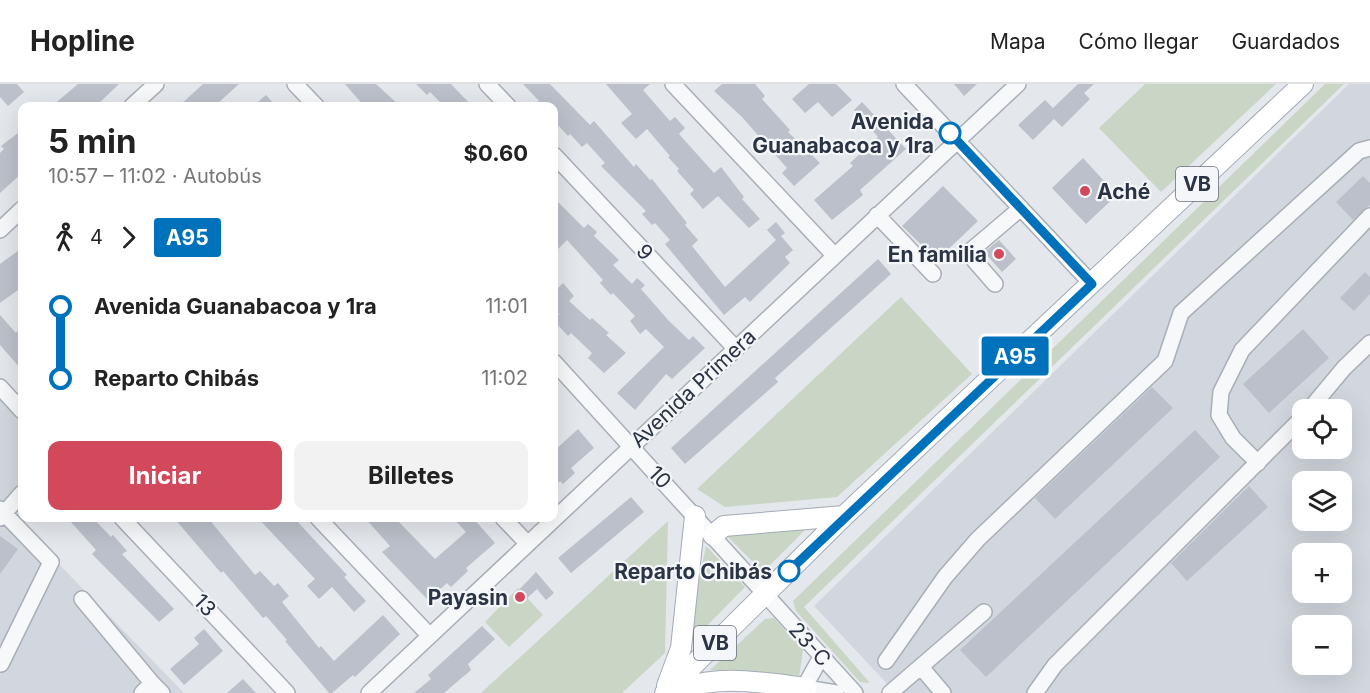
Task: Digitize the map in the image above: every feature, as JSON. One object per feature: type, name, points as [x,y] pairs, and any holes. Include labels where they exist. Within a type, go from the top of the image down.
[{"type":"main road","name":"VB","points":[[666,693],[844,516],[1303,84]]},
{"type":"main road","points":[[666,693],[681,648],[696,516]]},
{"type":"main road","points":[[713,534],[724,526],[844,516]]},
{"type":"main road","points":[[666,693],[699,682],[723,680],[803,691]]},
{"type":"street","points":[[136,102],[156,84]]},
{"type":"street","points":[[295,84],[312,102]]},
{"type":"street","points":[[487,84],[504,102]]},
{"type":"street","points":[[673,84],[834,255]]},
{"type":"street","points":[[904,84],[1092,284]]},
{"type":"street","name":"Avenida Primera","points":[[558,514],[1018,84]]},
{"type":"street","points":[[886,661],[945,577],[978,539],[1165,361],[1181,313],[1359,151],[1370,148]]},
{"type":"street","name":"9","points":[[558,159],[736,349]]},
{"type":"street","points":[[995,284],[968,253],[1021,208]]},
{"type":"street","points":[[0,230],[18,213]]},
{"type":"street","points":[[877,215],[933,273]]},
{"type":"street","points":[[1258,463],[1233,438],[1219,415],[1221,392],[1242,350],[1370,216]]},
{"type":"street","points":[[1318,399],[1344,368],[1370,343]]},
{"type":"street","name":"10","points":[[558,366],[766,593]]},
{"type":"street","points":[[0,387],[18,407]]},
{"type":"street","points":[[1035,693],[1055,665],[1292,428]]},
{"type":"street","points":[[1,664],[51,562],[1,514],[18,497]]},
{"type":"street","name":"13","points":[[126,522],[287,693]]},
{"type":"street","points":[[322,522],[429,635]]},
{"type":"street","points":[[507,522],[527,543]]},
{"type":"street","name":"Avenida Primera","points":[[369,693],[550,522]]},
{"type":"street","name":"23-C","points":[[766,593],[855,693]]},
{"type":"street","points":[[82,599],[152,690]]},
{"type":"street","points":[[890,693],[984,612]]},
{"type":"street","points":[[821,657],[803,691],[836,693]]},
{"type":"street","points":[[921,667],[943,693]]},
{"type":"shaded area","points":[[1349,84],[1370,84],[1370,693],[896,693],[814,606]]},
{"type":"shaded area","points":[[0,387],[18,407],[18,522],[184,693],[0,693]]},
{"type":"green space","points":[[1145,84],[1276,84],[1161,192],[1099,128]]},
{"type":"green space","points":[[1325,84],[1344,84],[804,607],[870,683],[860,682],[796,611],[793,601]]},
{"type":"green space","points":[[901,297],[972,374],[837,497],[725,507],[697,489]]},
{"type":"green space","points":[[668,521],[665,653],[622,693],[481,693]]},
{"type":"green space","points":[[811,524],[763,572],[727,536],[727,532]]},
{"type":"green space","points":[[706,546],[745,587],[692,641],[695,599]]},
{"type":"green space","points":[[518,588],[543,615],[509,647],[485,622]]},
{"type":"green space","points":[[774,618],[803,650],[799,678],[710,670],[765,619]]},
{"type":"building","points":[[0,84],[17,84],[24,92],[8,106],[0,97]]},
{"type":"building","points":[[78,84],[119,84],[100,102],[57,102]]},
{"type":"building","points":[[203,84],[239,84],[219,102],[183,102]]},
{"type":"building","points":[[345,84],[376,84],[396,102],[361,102]]},
{"type":"building","points":[[416,84],[451,84],[468,102],[440,102],[430,92],[427,95]]},
{"type":"building","points":[[523,84],[550,84],[590,125],[594,121],[634,167],[636,164],[650,180],[652,179],[698,240],[692,246],[725,287],[776,240],[767,230],[776,222],[785,233],[781,236],[793,250],[785,257],[790,263],[750,302],[745,297],[724,315],[665,244],[670,240],[655,223],[652,225],[642,214],[646,211],[601,166],[605,163],[587,143],[582,147],[558,125],[558,102],[539,101]]},
{"type":"building","points":[[606,84],[650,84],[643,90],[670,121],[675,117],[685,128],[679,134],[714,173],[721,167],[744,197],[742,199],[760,219],[749,228],[718,196],[703,209],[690,194],[694,190],[677,171],[679,169],[668,157],[670,156],[647,129],[636,139],[621,123],[632,114]]},
{"type":"building","points":[[722,84],[755,84],[765,96],[762,99],[790,130],[788,132],[820,163],[794,186],[782,173],[787,168],[742,117],[714,91]]},
{"type":"building","points":[[809,84],[836,84],[852,100],[832,117],[818,102],[805,113],[792,99]]},
{"type":"building","points":[[954,84],[977,84],[964,96]]},
{"type":"building","points":[[1078,84],[1094,84],[1084,93],[1090,99],[1062,127],[1054,119],[1033,140],[1018,125],[1045,100],[1053,108]]},
{"type":"building","points":[[266,95],[272,102],[258,102]]},
{"type":"building","points":[[862,102],[906,149],[860,190],[863,195],[832,220],[814,200],[853,166],[850,163],[878,137],[854,110]]},
{"type":"building","points":[[18,133],[18,177],[0,193],[0,153],[4,149],[1,146]]},
{"type":"building","name":"Aché","points":[[1083,158],[1117,195],[1086,224],[1052,188]]},
{"type":"building","points":[[1363,176],[1370,183],[1370,205],[1353,220],[1336,202]]},
{"type":"building","points":[[943,186],[978,221],[937,260],[902,226]]},
{"type":"building","points":[[558,202],[584,228],[588,224],[597,232],[594,236],[619,260],[613,265],[632,284],[637,278],[645,285],[641,289],[669,321],[689,340],[693,336],[705,348],[672,379],[666,374],[635,410],[617,393],[664,347],[646,329],[640,334],[630,321],[635,316],[600,283],[603,280],[567,240],[558,249]]},
{"type":"building","name":"En familia","points":[[999,240],[1016,259],[1002,272],[984,252]]},
{"type":"building","points":[[18,251],[18,290],[0,303],[0,264]]},
{"type":"building","points":[[878,259],[891,274],[775,378],[778,382],[685,464],[671,448]]},
{"type":"building","points":[[1365,272],[1370,277],[1370,294],[1354,311],[1340,298]]},
{"type":"building","points":[[563,283],[574,296],[569,301],[609,333],[606,335],[626,353],[604,373],[588,358],[592,353],[571,333],[568,336],[558,325],[558,288]]},
{"type":"building","points":[[0,315],[16,333],[18,331],[18,365],[0,345]]},
{"type":"building","points":[[1303,329],[1329,358],[1269,413],[1243,384]]},
{"type":"building","points":[[1152,387],[1173,408],[1055,519],[1035,498]]},
{"type":"building","points":[[578,429],[594,448],[571,468],[575,473],[563,484],[560,481],[558,483],[558,447]]},
{"type":"building","points":[[1195,430],[1220,457],[986,677],[960,650]]},
{"type":"building","points":[[1249,486],[1268,507],[1187,581],[1171,563]]},
{"type":"building","points":[[631,497],[644,512],[571,573],[558,558]]},
{"type":"building","points":[[71,522],[97,522],[111,537],[113,535],[127,551],[122,554],[174,609],[159,622],[92,554],[96,550]]},
{"type":"building","points":[[177,522],[211,522],[255,575],[260,571],[274,586],[278,583],[289,596],[282,602],[319,648],[321,646],[334,661],[383,615],[400,634],[355,677],[353,675],[329,693],[266,616],[263,618],[223,571],[221,573]]},
{"type":"building","points":[[262,522],[298,522],[347,575],[344,577],[366,601],[354,612],[332,587],[319,599],[307,586],[315,579]]},
{"type":"building","points":[[369,522],[399,522],[435,559],[466,532],[457,522],[477,522],[495,543],[466,568],[468,571],[451,587],[447,583],[428,600],[382,552],[390,546]]},
{"type":"building","points":[[0,536],[18,549],[0,574]]},
{"type":"building","points":[[536,572],[554,593],[546,600],[537,589],[521,604],[513,596]]},
{"type":"building","points":[[482,626],[495,639],[468,664],[471,670],[444,693],[414,693],[431,679],[428,675]]},
{"type":"building","points":[[204,629],[223,651],[184,685],[170,669],[199,644],[194,638]]},
{"type":"building","points":[[243,679],[256,693],[227,693]]},
{"type":"bus line","name":"A95","points":[[789,571],[844,516],[1092,284],[950,133]]},
{"type":"place","name":"Avenida Guanabacoa y 1ra","points":[[950,133]]},
{"type":"place","name":"Aché","points":[[1085,191]]},
{"type":"place","name":"En familia","points":[[999,254]]},
{"type":"place","name":"Reparto Chibás","points":[[789,571]]},
{"type":"place","name":"Payasin","points":[[520,597]]}]
